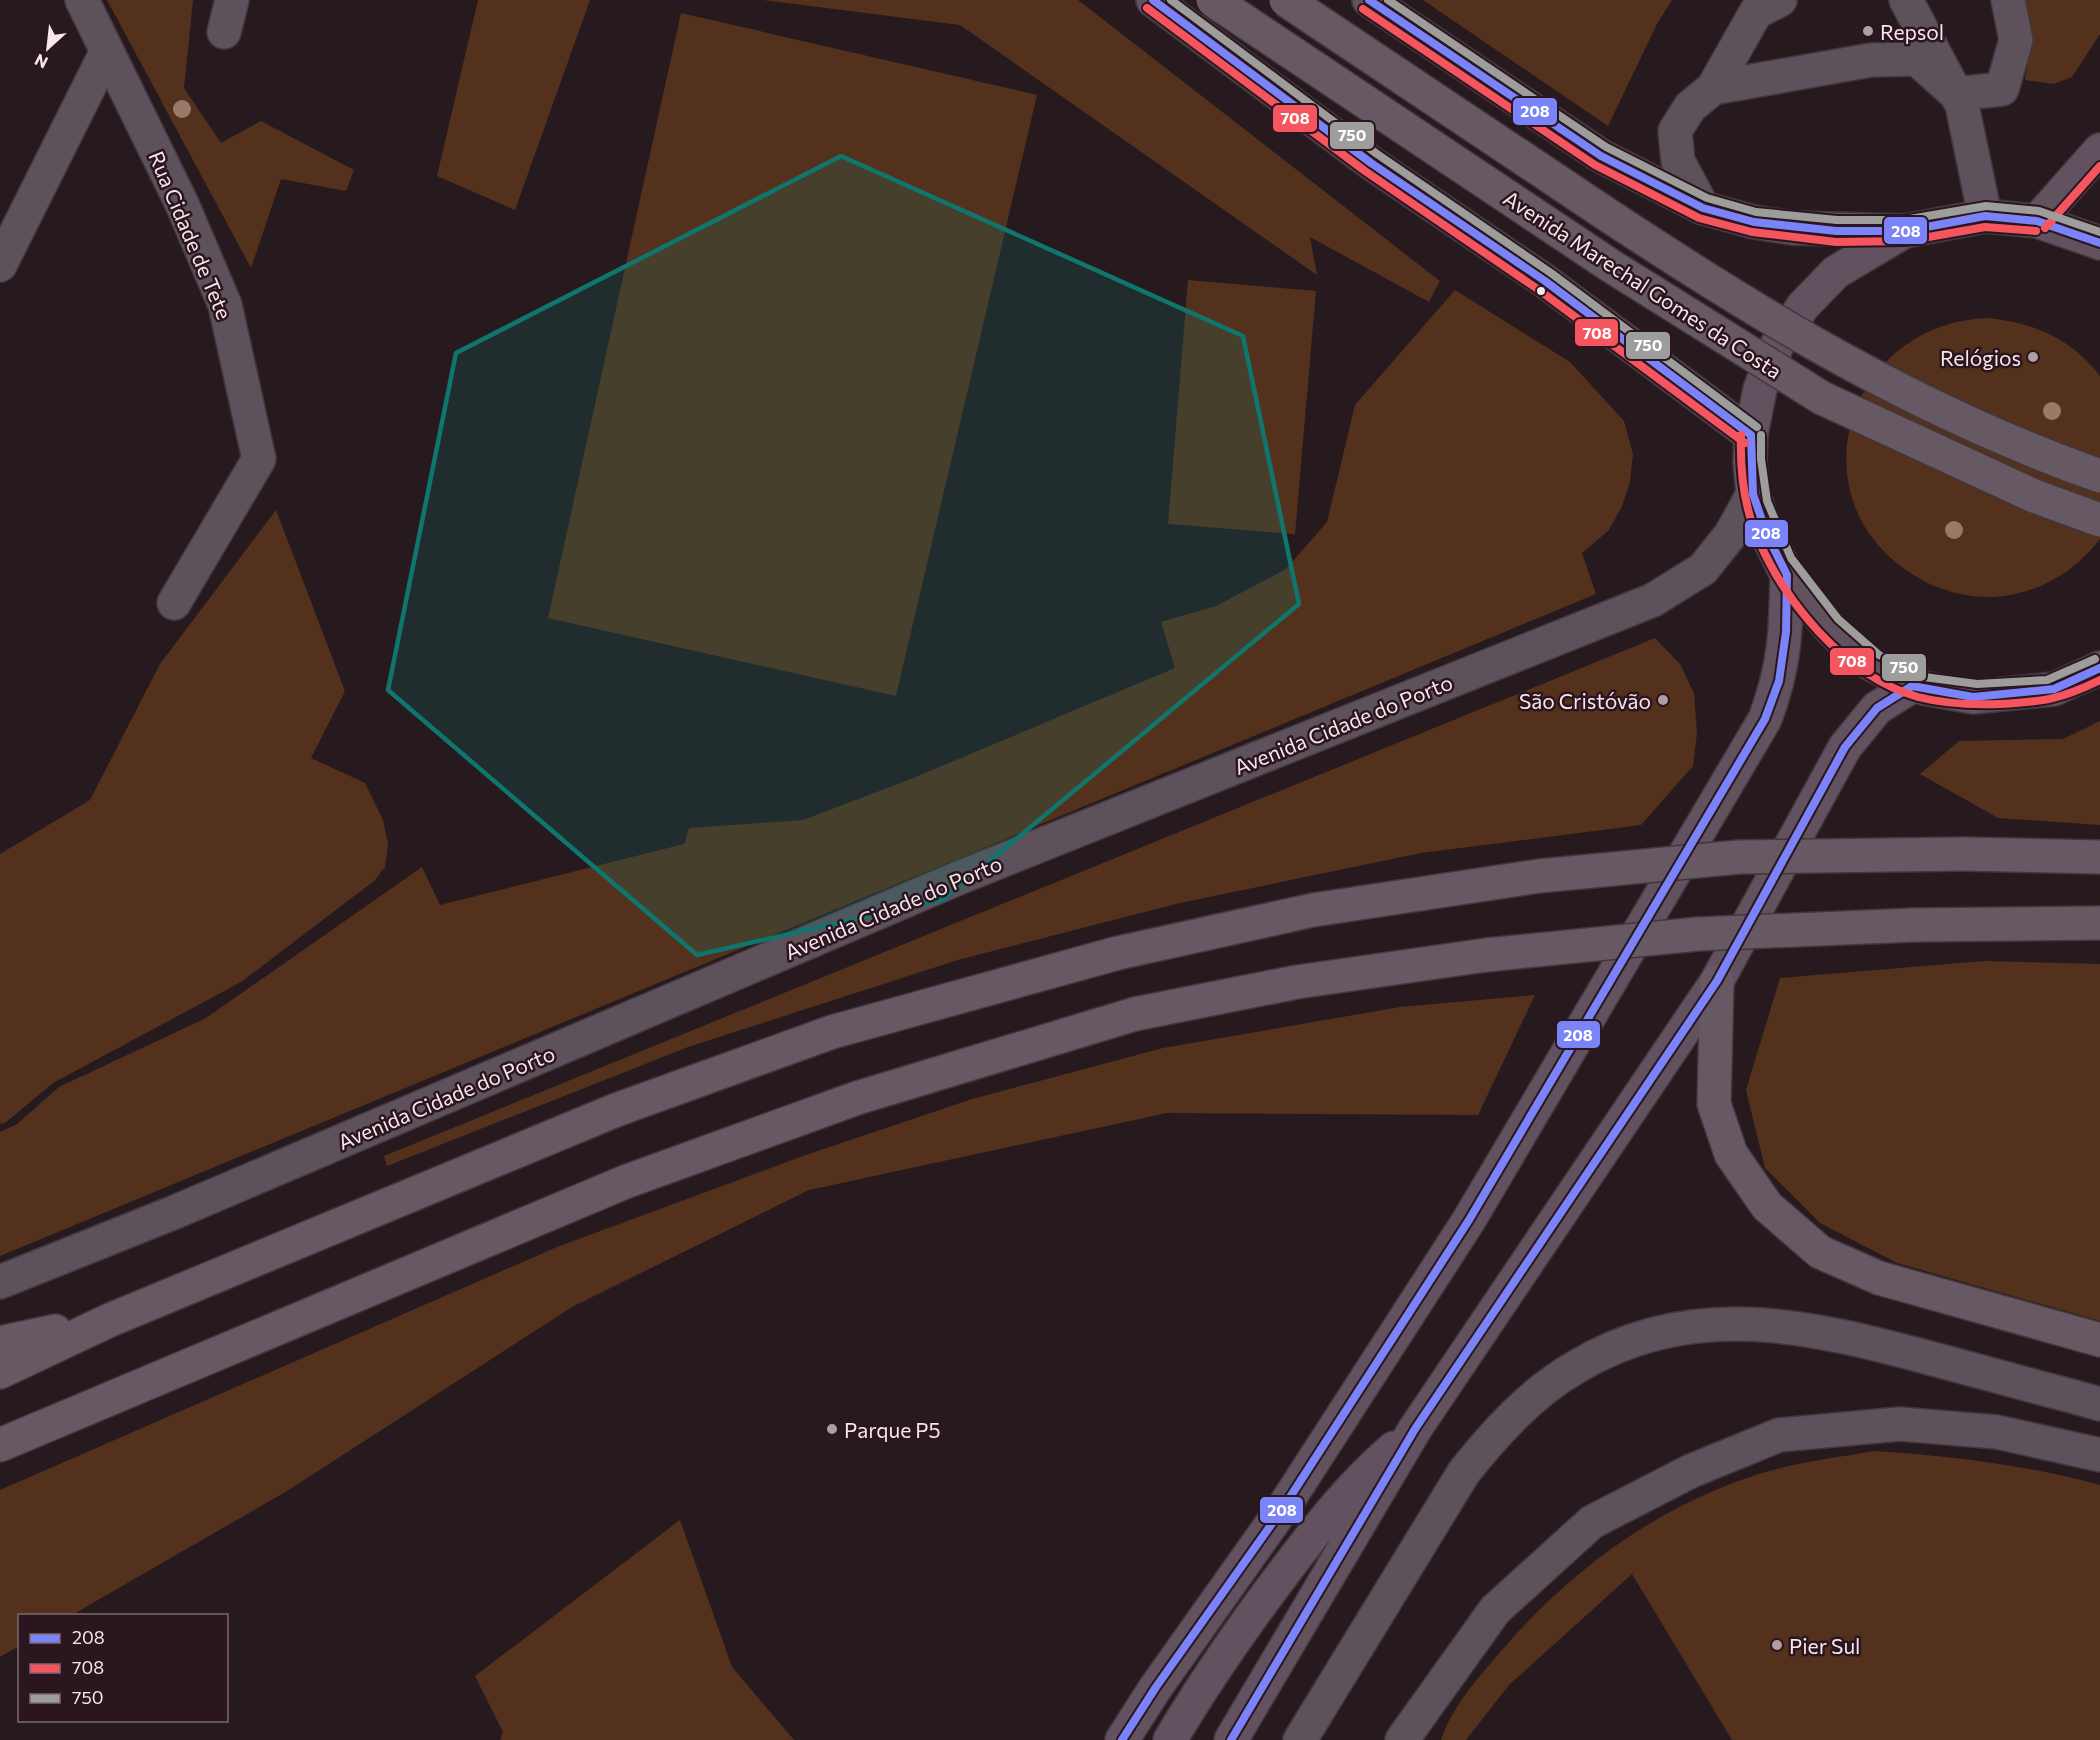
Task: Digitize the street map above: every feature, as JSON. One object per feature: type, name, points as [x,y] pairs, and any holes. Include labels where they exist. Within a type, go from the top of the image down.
[{"type":"highway","name":"Avenida Marechal Gomes da Costa","points":[[1213,0],[1611,266],[1822,398],[2034,496],[2100,520]]},
{"type":"highway","name":"Avenida Marechal Gomes da Costa","points":[[1286,0],[1740,302],[1846,363],[1949,414],[2043,456],[2100,476]]},
{"type":"highway","points":[[0,1372],[110,1320],[616,1110],[832,1032],[1118,953],[1313,910],[1539,876],[1739,857],[1963,854],[2100,857]]},
{"type":"highway","points":[[0,1445],[625,1182],[857,1098],[1135,1014],[1297,982],[1486,955],[1698,934],[1914,925],[2100,923]]},
{"type":"highway","points":[[1717,981],[1714,1104],[1731,1154],[1767,1206],[1820,1252],[1879,1278],[2100,1340]]},
{"type":"highway","points":[[0,1343],[110,1320]]},
{"type":"main road","points":[[1153,0],[1371,163],[1545,281],[1751,435]]},
{"type":"main road","points":[[1369,0],[1601,156],[1703,208],[1754,222],[1793,228],[1905,231],[1985,216],[2037,221],[2100,243]]},
{"type":"main road","points":[[2037,221],[2100,150]]},
{"type":"main road","points":[[1905,231],[1836,272],[1803,306],[1777,345],[1760,389],[1751,435],[1750,462],[1753,494],[1767,535],[1787,575],[1827,625],[1860,658],[1912,686],[1973,697],[1985,696],[2054,689],[2100,668]]},
{"type":"main road","points":[[1122,1740],[1156,1686],[1283,1508],[1469,1220],[1765,719],[1781,671],[1786,632],[1787,575]]},
{"type":"main road","points":[[1231,1740],[1415,1429],[1717,981],[1845,747],[1877,708],[1912,686]]},
{"type":"main road","points":[[1170,1740],[1198,1692],[1261,1602],[1333,1507],[1362,1476],[1415,1429]]},
{"type":"street","name":"Rua Cidade de Tete","points":[[82,0],[182,204],[225,305],[259,459],[174,603]]},
{"type":"street","points":[[224,32],[232,0]]},
{"type":"street","points":[[1703,208],[1678,160],[1675,131],[1690,107],[1713,88],[1756,12],[1780,0]]},
{"type":"street","points":[[1906,0],[1962,105],[1985,216]]},
{"type":"street","points":[[1713,88],[1871,60],[1917,59],[1956,94],[2002,89],[2016,40],[2008,0]]},
{"type":"street","points":[[0,265],[107,51]]},
{"type":"street","name":"Avenida Cidade do Porto","points":[[0,1282],[175,1212],[961,877],[1653,600],[1703,569],[1731,534],[1753,494]]},
{"type":"street","points":[[1300,1740],[1464,1472],[1496,1432],[1533,1398],[1576,1367],[1625,1343],[1670,1330],[1728,1323],[1789,1325],[1853,1337],[2100,1404]]},
{"type":"street","points":[[1402,1740],[1495,1610],[1592,1522],[1702,1466],[1779,1436],[1900,1424],[1997,1432],[2100,1455]]},
{"type":"highlighted area","points":[[841,156],[1243,336],[1299,604],[944,899],[697,955],[388,690],[456,353]]},
{"type":"shaded area","points":[[107,0],[193,0],[184,88],[221,143],[261,121],[354,170],[346,191],[281,179],[251,268]]},
{"type":"shaded area","points":[[478,0],[590,0],[515,210],[437,176]]},
{"type":"shaded area","points":[[763,0],[1078,0],[1440,281],[1429,302],[1310,237],[1317,275],[960,25]]},
{"type":"shaded area","points":[[1423,0],[1672,0],[1657,24],[1608,126]]},
{"type":"shaded area","points":[[2018,0],[2100,0],[2100,34],[2072,77],[2054,84],[2025,80],[2028,61]]},
{"type":"shaded area","points":[[681,13],[1037,95],[896,696],[548,618]]},
{"type":"shaded area","points":[[1188,280],[1316,291],[1295,534],[1168,524]]},
{"type":"shaded area","points":[[1455,290],[1570,362],[1624,421],[1633,454],[1630,482],[1622,506],[1609,530],[1582,553],[1596,594],[0,1256],[0,1132],[17,1124],[59,1087],[206,1018],[422,867],[440,905],[684,844],[689,828],[803,820],[911,779],[1175,668],[1161,622],[1216,606],[1286,569],[1327,522],[1355,405]]},
{"type":"shaded area","points":[[1987,318],[2036,328],[2064,342],[2089,363],[2100,376],[2100,539],[2079,562],[2054,580],[2025,591],[1995,597],[1965,595],[1935,586],[1917,577],[1878,545],[1855,507],[1847,465],[1852,422],[1869,383],[1898,351],[1938,328]]},
{"type":"shaded area","points":[[276,510],[345,691],[311,758],[365,783],[383,820],[388,844],[385,867],[374,881],[241,982],[53,1083],[5,1123],[0,1124],[0,854],[90,800],[160,664]]},
{"type":"shaded area","points":[[1655,638],[1680,664],[1694,693],[1697,733],[1693,766],[1641,825],[1421,853],[1180,903],[958,960],[688,1047],[387,1166],[384,1156]]},
{"type":"shaded area","points":[[2100,721],[2100,825],[1998,818],[1920,774],[1959,741],[2063,739]]},
{"type":"shaded area","points":[[1984,961],[2100,964],[2100,1321],[1897,1263],[1820,1223],[1765,1168],[1746,1090],[1780,978]]},
{"type":"shaded area","points":[[1535,995],[1478,1115],[1167,1113],[809,1190],[572,1307],[287,1491],[74,1614],[18,1614],[18,1647],[0,1657],[0,1490],[557,1247],[803,1156],[972,1099],[1163,1048],[1400,1007]]},
{"type":"shaded area","points":[[1875,1451],[1989,1462],[2100,1485],[2100,1740],[1732,1740],[1632,1574],[1509,1685],[1466,1740],[1441,1740],[1459,1704],[1475,1681],[1502,1650],[1555,1595],[1614,1547],[1679,1507],[1750,1477],[1796,1464]]},
{"type":"shaded area","points":[[680,1520],[732,1667],[794,1740],[500,1740],[503,1732],[475,1676]]},
{"type":"transit line","name":"208","points":[[1122,1740],[1156,1687],[1283,1508],[1469,1220],[1765,719],[1779,681],[1786,632],[1787,575],[1767,535],[1753,494],[1751,435],[1545,281],[1371,163],[1153,0]]},
{"type":"transit line","name":"750","points":[[1171,0],[1377,154],[1551,273],[1757,427]]},
{"type":"transit line","name":"208","points":[[1369,0],[1601,156],[1703,208],[1754,222],[1836,231],[1905,231],[1985,216],[2037,221],[2100,243]]},
{"type":"transit line","name":"750","points":[[1388,0],[1606,147],[1707,198],[1756,212],[1837,220],[1904,220],[1986,206],[2039,211],[2100,232]]},
{"type":"transit line","name":"708","points":[[1147,8],[1365,171],[1539,290],[1745,443]]},
{"type":"transit line","name":"708","points":[[1363,9],[1595,165],[1699,218],[1752,232],[1836,242],[1906,241],[1985,227],[2036,231]]},
{"type":"transit line","name":"708","points":[[2045,228],[2100,166]]},
{"type":"transit line","name":"708","points":[[1741,435],[1745,495],[1750,518],[1766,555],[1798,607],[1818,631],[1865,672],[1891,687],[1918,697],[1969,704],[2040,701],[2063,695],[2100,680]]},
{"type":"transit line","name":"750","points":[[1761,435],[1761,459],[1767,501],[1791,558],[1838,619],[1879,655],[1924,677],[1977,684],[2047,680],[2095,659]]},
{"type":"transit line","name":"208","points":[[1231,1740],[1415,1429],[1717,981],[1845,747],[1877,708],[1912,686],[1973,697],[2054,689],[2100,668]]},
{"type":"place","name":"Repsol","points":[[1868,31]]},
{"type":"place","name":"Relógios","points":[[2033,357]]},
{"type":"place","name":"São Cristóvão","points":[[1663,700]]},
{"type":"place","name":"Parque P5","points":[[832,1429]]},
{"type":"place","name":"Pier Sul","points":[[1777,1645]]}]
